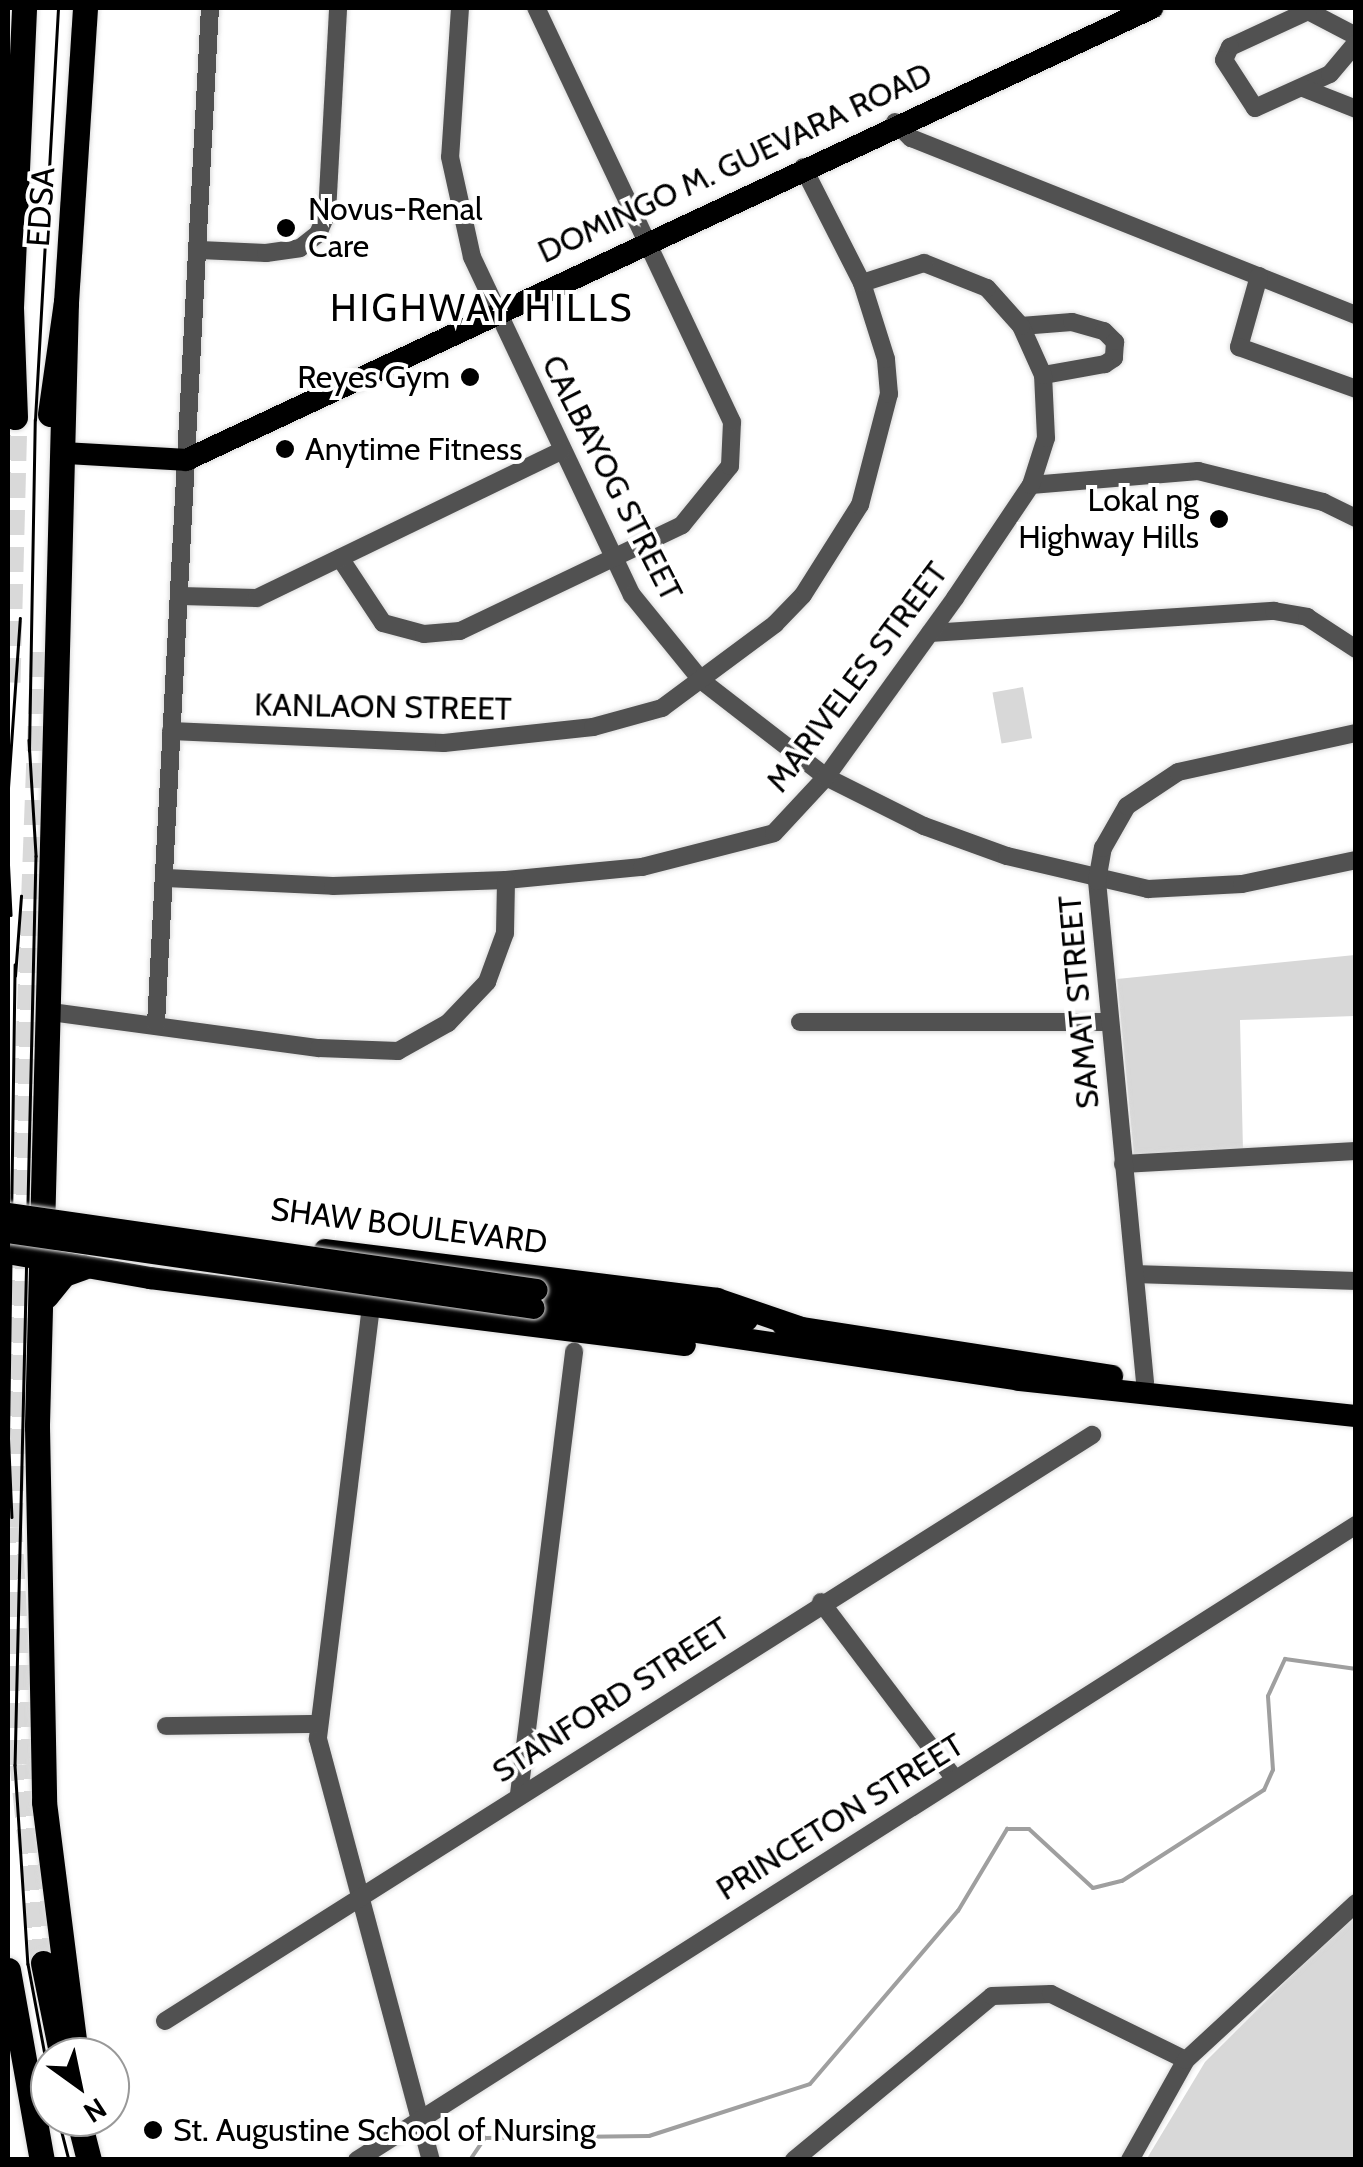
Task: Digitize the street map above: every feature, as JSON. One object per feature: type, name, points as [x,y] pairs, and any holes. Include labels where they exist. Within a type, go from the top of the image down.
[{"type":"highway","name":"EDSA","points":[[15,418],[9,318],[24,8]]},
{"type":"highway","name":"EDSA","points":[[43,648],[51,377],[66,302],[85,8]]},
{"type":"highway","points":[[66,302],[46,1296],[37,1427],[39,1710],[47,1852],[73,2037]]},
{"type":"highway","points":[[8,1230],[31,1222],[47,1222],[387,1268]]},
{"type":"highway","points":[[46,1296],[64,1274],[84,1267]]},
{"type":"highway","points":[[43,1963],[58,2037]]},
{"type":"highway","points":[[8,1970],[42,2160]]},
{"type":"highway","points":[[8,2064],[28,2160]]},
{"type":"main road","name":"DOMINGO M. GUEVARA ROAD","points":[[65,453],[186,460],[895,122],[1152,8]]},
{"type":"main road","points":[[8,1206],[47,1222]]},
{"type":"main road","name":"SHAW BOULEVARD","points":[[8,1214],[536,1299]]},
{"type":"main road","name":"SHAW BOULEVARD","points":[[8,1230],[1144,1382],[1356,1416]]},
{"type":"main road","points":[[210,1286],[217,1248]]},
{"type":"main road","name":"SHAW BOULEVARD","points":[[8,1253],[210,1286],[716,1348],[798,1337]]},
{"type":"main road","points":[[383,1308],[387,1268]]},
{"type":"main road","name":"SHAW BOULEVARD","points":[[387,1268],[717,1299],[798,1337],[1145,1396],[1265,1404]]},
{"type":"street","points":[[156,1024],[210,8]]},
{"type":"street","points":[[200,250],[266,253],[300,248],[318,234],[326,213],[338,8]]},
{"type":"street","name":"CALBAYOG STREET","points":[[460,8],[450,157],[463,228],[494,312],[632,595],[702,681],[826,776],[965,844],[1098,881],[1148,889],[1226,885],[1356,860]]},
{"type":"street","points":[[340,558],[384,623],[424,634],[482,624],[682,525],[705,504],[730,466],[736,442],[648,238],[536,8]]},
{"type":"street","points":[[1308,11],[1356,40],[1339,68],[1303,88],[1252,106],[1225,51],[1308,11]]},
{"type":"street","points":[[1303,88],[1356,110]]},
{"type":"street","points":[[895,122],[911,138],[1356,314]]},
{"type":"street","name":"KANLAON STREET","points":[[171,730],[362,742],[527,738],[630,720],[702,681],[803,595],[860,504],[889,394],[886,359],[862,283],[803,166]]},
{"type":"street","name":"MARIVELES STREET","points":[[166,878],[333,886],[506,880],[642,867],[754,841],[785,823],[826,776],[955,598],[1031,485],[1046,438],[1043,375],[1020,326],[987,288],[940,265],[904,266],[862,283]]},
{"type":"street","points":[[1260,276],[1239,348],[1356,388]]},
{"type":"street","points":[[1020,326],[1072,322],[1104,331],[1115,342],[1114,358],[1105,364],[1043,375]]},
{"type":"street","points":[[180,596],[258,598],[561,451]]},
{"type":"street","points":[[1031,485],[1198,471],[1323,502],[1356,518]]},
{"type":"street","points":[[955,598],[962,632]]},
{"type":"street","points":[[930,633],[1274,611],[1307,617],[1356,649]]},
{"type":"street","name":"SAMAT STREET","points":[[1144,1382],[1098,881],[1115,820],[1163,780],[1201,763],[1356,734]]},
{"type":"street","points":[[50,1012],[319,1048],[378,1053],[410,1046],[448,1024],[487,982],[505,933],[506,880]]},
{"type":"street","points":[[800,1022],[1110,1022]]},
{"type":"street","points":[[1124,1164],[1356,1151]]},
{"type":"street","points":[[1134,1274],[1356,1280]]},
{"type":"street","points":[[383,1308],[318,1724],[431,2160]]},
{"type":"street","points":[[520,1794],[574,1351]]},
{"type":"street","name":"STANFORD STREET","points":[[165,2021],[821,1602],[1092,1435]]},
{"type":"street","name":"PRINCETON STREET","points":[[357,2160],[1356,1525]]},
{"type":"street","points":[[821,1602],[955,1780]]},
{"type":"street","points":[[166,1726],[318,1724]]},
{"type":"street","points":[[1130,2160],[1186,2060],[1356,1903]]},
{"type":"street","points":[[794,2160],[992,1996],[1050,1994],[1186,2060]]},
{"type":"shaded area","points":[[1023,687],[1032,738],[1002,744],[992,692]]},
{"type":"shaded area","points":[[1355,955],[1355,1016],[1240,1020],[1243,1151],[1134,1155],[1117,979]]},
{"type":"shaded area","points":[[1355,1912],[1355,2159],[1146,2160],[1205,2062]]},
{"type":"waterway","points":[[470,2160],[485,2138],[649,2136],[810,2084],[958,1911],[1007,1829],[1029,1829],[1093,1888],[1122,1881],[1264,1790],[1273,1770],[1268,1696],[1285,1659],[1356,1669]]},
{"type":"tunnel","points":[[8,682],[15,417]]},
{"type":"tunnel","points":[[43,648],[10,1527],[22,1764],[43,1963]]},
{"type":"tram line","points":[[29,751],[35,420],[58,8]]},
{"type":"tram line","points":[[8,788],[20,618]]},
{"type":"tram line","points":[[29,740],[36,856],[15,1765],[28,1964],[42,2037]]},
{"type":"tram line","points":[[8,855],[11,915]]},
{"type":"tram line","points":[[15,976],[21,896]]},
{"type":"tram line","points":[[8,1439],[15,965]]},
{"type":"tram line","points":[[8,1427],[12,1517]]},
{"type":"tram line","points":[[63,2137],[69,2160]]},
{"type":"place","name":"Novus-Renal Care","points":[[286,228]]},
{"type":"place","name":"Reyes Gym","points":[[470,377]]},
{"type":"place","name":"Anytime Fitness","points":[[285,449]]},
{"type":"place","name":"Lokal ng Highway Hills","points":[[1219,519]]},
{"type":"place","name":"St. Augustine School of Nursing","points":[[153,2130]]},
{"type":"district","name":"HIGHWAY HILLS","points":[[482,308]]}]
